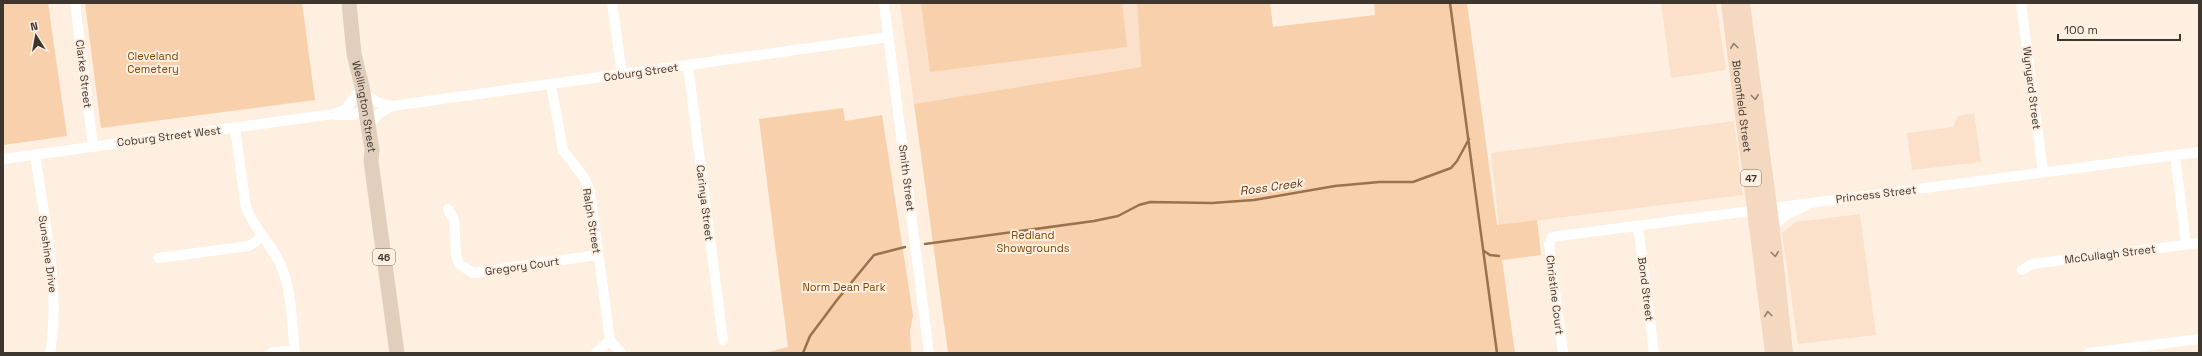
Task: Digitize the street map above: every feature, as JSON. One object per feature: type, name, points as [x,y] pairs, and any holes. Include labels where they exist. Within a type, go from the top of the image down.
[{"type":"highway","name":"Bloomfield Street","points":[[1729,3],[1762,209],[1772,229],[1785,353]]},
{"type":"highway","name":"Bloomfield Street","points":[[1742,3],[1762,209],[1773,353]]},
{"type":"main road","name":"Wellington Street","points":[[348,6],[363,111],[366,152],[371,161]]},
{"type":"main road","name":"Wellington Street","points":[[363,111],[368,126],[372,150],[371,161],[397,353]]},
{"type":"street","name":"Clarke Street","points":[[75,3],[93,146]]},
{"type":"street","points":[[612,3],[622,74]]},
{"type":"street","name":"Smith Street","points":[[884,3],[929,353]]},
{"type":"street","name":"Wynyard Street","points":[[2021,3],[2043,172]]},
{"type":"street","name":"Coburg Street","points":[[368,126],[378,114],[392,106],[889,38]]},
{"type":"street","name":"Carinya Street","points":[[688,66],[723,340]]},
{"type":"street","name":"Ralph Street","points":[[552,85],[563,150],[585,179],[590,192],[597,255],[610,340]]},
{"type":"street","name":"Coburg Street West","points":[[3,159],[334,114],[346,109],[360,94]]},
{"type":"street","name":"Coburg Street","points":[[360,94],[377,102],[392,106]]},
{"type":"street","name":"Coburg Street West","points":[[334,114],[342,116],[363,111]]},
{"type":"street","points":[[235,128],[246,208],[262,237],[278,258],[285,277],[295,351],[270,353]]},
{"type":"street","name":"Princess Street","points":[[1552,237],[2199,152]]},
{"type":"street","name":"Sunshine Drive","points":[[35,155],[54,298],[54,332],[50,353]]},
{"type":"street","points":[[2175,155],[2186,244]]},
{"type":"street","points":[[1772,229],[1784,216],[1812,203]]},
{"type":"street","name":"Gregory Court","points":[[448,209],[454,220],[458,264],[473,274],[597,255]]},
{"type":"street","name":"Bond Street","points":[[1638,226],[1654,353]]},
{"type":"street","points":[[158,258],[249,246],[262,237]]},
{"type":"street","name":"Christine Court","points":[[1552,237],[1549,245],[1563,353]]},
{"type":"street","name":"McCullagh Street","points":[[2022,270],[2032,264],[2199,243]]},
{"type":"street","points":[[2089,353],[2199,339]]},
{"type":"street","points":[[596,353],[610,340],[621,353]]},
{"type":"shaded area","points":[[900,3],[1137,3],[1141,67],[914,104]]},
{"type":"shaded area","points":[[1661,3],[1716,3],[1726,70],[1671,78]]},
{"type":"shaded area","points":[[1974,113],[1981,162],[1912,170],[1907,133],[1953,127],[1958,116]]},
{"type":"shaded area","points":[[1734,121],[1743,195],[1499,225],[1491,153]]},
{"type":"shaded area","points":[[1860,214],[1876,335],[1798,344],[1782,233],[1796,222]]},
{"type":"green space","points":[[3,3],[48,3],[67,136],[3,145]]},
{"type":"green space","name":"Cleveland Cemetery","points":[[85,3],[302,3],[315,100],[101,128]]},
{"type":"green space","points":[[921,3],[1122,3],[1127,47],[930,72]]},
{"type":"green space","name":"Redland Showgrounds","points":[[1137,3],[1270,3],[1273,27],[1375,15],[1374,3],[1467,3],[1497,225],[1537,220],[1541,255],[1502,260],[1515,353],[948,353],[914,104],[1141,67]]},
{"type":"green space","name":"Norm Dean Park","points":[[843,108],[845,121],[882,115],[913,315],[910,331],[911,353],[765,353],[788,347],[759,119]]},
{"type":"waterway","points":[[1450,3],[1497,353]]},
{"type":"waterway","name":"Ross Creek","points":[[925,244],[1094,221],[1118,216],[1139,205],[1150,202],[1212,203],[1254,200],[1335,186],[1379,182],[1413,182],[1451,168],[1457,161],[1469,139]]},
{"type":"waterway","name":"Ross Creek","points":[[803,353],[810,336],[874,255],[905,247]]},
{"type":"waterway","points":[[1484,251],[1490,255],[1499,256]]}]
